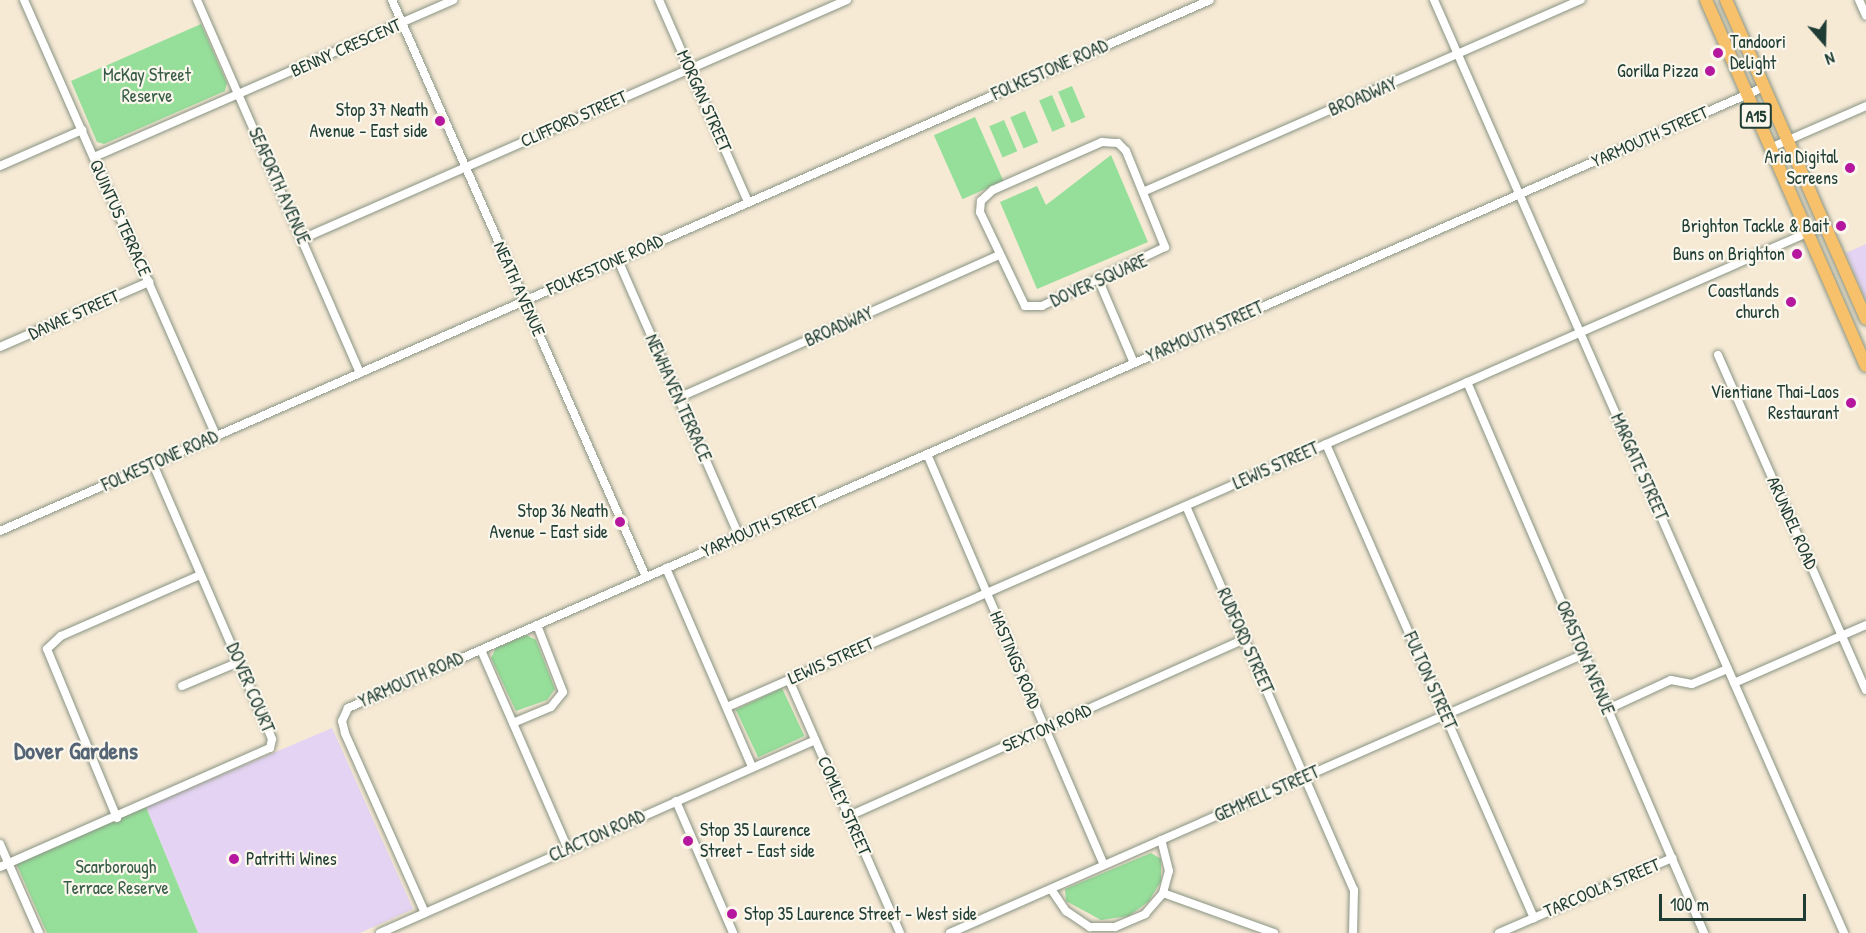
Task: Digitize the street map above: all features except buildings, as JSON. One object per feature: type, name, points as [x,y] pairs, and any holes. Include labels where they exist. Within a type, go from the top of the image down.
[{"type":"main road","name":"A15","points":[[1706,0],[1807,233],[1861,339],[1866,366]]},
{"type":"main road","name":"A15","points":[[1726,0],[1866,319]]},
{"type":"street","name":"QUINTUS TERRACE","points":[[24,0],[216,436]]},
{"type":"street","name":"SEAFORTH AVENUE","points":[[197,0],[360,373]]},
{"type":"street","name":"NEATH AVENUE","points":[[392,0],[646,577]]},
{"type":"street","name":"BENNY CRESCENT","points":[[94,157],[453,0]]},
{"type":"street","name":"MORGAN STREET","points":[[658,0],[748,202]]},
{"type":"street","name":"CLIFFORD STREET","points":[[302,239],[690,69],[831,3],[847,0]]},
{"type":"street","name":"FOLKESTONE ROAD","points":[[0,531],[1209,0]]},
{"type":"street","name":"MARGATE STREET","points":[[1434,0],[1844,933]]},
{"type":"street","name":"BROADWAY","points":[[1145,191],[1581,0]]},
{"type":"street","points":[[1859,0],[1866,16]]},
{"type":"street","name":"YARMOUTH STREET","points":[[646,577],[1764,87]]},
{"type":"street","points":[[1770,148],[1866,106]]},
{"type":"street","points":[[0,166],[82,130]]},
{"type":"street","name":"DOVER SQUARE","points":[[1102,142],[1118,143],[1145,191],[1165,247],[1099,281],[1031,307],[1020,302],[999,255],[980,212],[981,201],[993,190],[1102,142]]},
{"type":"street","name":"LEWIS STREET","points":[[727,707],[1825,225]]},
{"type":"street","name":"BROADWAY","points":[[678,398],[999,255]]},
{"type":"street","name":"NEWHAVEN TERRACE","points":[[618,260],[739,536]]},
{"type":"street","points":[[1099,281],[1134,363]]},
{"type":"street","name":"DANAE STREET","points":[[0,347],[149,282]]},
{"type":"street","name":"ARUNDEL ROAD","points":[[1718,356],[1866,690]]},
{"type":"street","name":"ORASTON AVENUE","points":[[1467,382],[1704,933]]},
{"type":"street","name":"FULTON STREET","points":[[1326,444],[1534,918]]},
{"type":"street","name":"HASTINGS ROAD","points":[[927,454],[1104,866]]},
{"type":"street","name":"DOVER COURT","points":[[4,865],[268,751],[272,739],[153,464]]},
{"type":"street","name":"RUDFORD STREET","points":[[1186,506],[1354,890],[1353,933]]},
{"type":"street","points":[[666,568],[752,767]]},
{"type":"street","points":[[117,818],[47,649],[61,636],[200,575]]},
{"type":"street","name":"YARMOUTH ROAD","points":[[425,913],[343,716],[352,705],[646,577]]},
{"type":"street","points":[[513,723],[551,707],[563,692],[537,625]]},
{"type":"street","points":[[1734,683],[1866,625]]},
{"type":"street","name":"SEXTON ROAD","points":[[849,816],[1245,639]]},
{"type":"street","points":[[481,650],[568,849]]},
{"type":"street","name":"GEMMELL STREET","points":[[950,933],[1584,654]]},
{"type":"street","points":[[182,686],[239,662]]},
{"type":"street","points":[[1608,709],[1671,680],[1692,684],[1728,669]]},
{"type":"street","name":"COMLEY STREET","points":[[789,680],[900,933]]},
{"type":"street","name":"CLACTON ROAD","points":[[380,933],[400,929],[425,913],[815,740]]},
{"type":"street","points":[[676,801],[733,933]]},
{"type":"street","points":[[1051,889],[1066,911],[1088,930],[1115,927],[1145,914],[1163,893],[1169,871],[1161,840]]},
{"type":"street","points":[[0,844],[4,865],[39,933]]},
{"type":"street","name":"TARCOOLA STREET","points":[[1499,933],[1672,858]]},
{"type":"street","points":[[1163,893],[1274,933]]},
{"type":"shaded area","points":[[1866,244],[1866,300],[1846,253]]},
{"type":"shaded area","points":[[332,728],[413,909],[360,933],[198,933],[146,807]]},
{"type":"green space","name":"McKay Street Reserve","points":[[201,24],[227,83],[225,91],[104,144],[97,142],[71,81]]},
{"type":"green space","points":[[1072,86],[1085,117],[1071,123],[1058,92]]},
{"type":"green space","points":[[1052,95],[1065,126],[1052,132],[1039,100]]},
{"type":"green space","points":[[1025,111],[1038,142],[1024,149],[1010,117]]},
{"type":"green space","points":[[975,117],[1003,181],[962,199],[934,135]]},
{"type":"green space","points":[[1004,120],[1017,151],[1003,158],[989,126]]},
{"type":"green space","points":[[1111,155],[1148,242],[1037,289],[1000,202],[1037,186],[1046,205]]},
{"type":"green space","points":[[526,635],[536,640],[555,689],[547,700],[516,711],[491,658],[496,648]]},
{"type":"green space","points":[[782,688],[804,736],[758,758],[736,710]]},
{"type":"green space","name":"Scarborough Terrace Reserve","points":[[146,807],[198,933],[47,933],[16,863]]},
{"type":"green space","points":[[1151,853],[1161,859],[1161,881],[1149,901],[1129,916],[1101,920],[1066,901],[1065,889]]},
{"type":"place","name":"Tandoori Delight","points":[[1718,53]]},
{"type":"place","name":"Gorilla Pizza","points":[[1710,71]]},
{"type":"place","name":"Stop 37 Neath Avenue - East side","points":[[440,121]]},
{"type":"place","name":"Aria Digital Screens","points":[[1850,168]]},
{"type":"place","name":"Brighton Tackle & Bait","points":[[1841,226]]},
{"type":"place","name":"Buns on Brighton","points":[[1797,254]]},
{"type":"place","name":"Coastlands church","points":[[1791,302]]},
{"type":"place","name":"Vientiane Thai-Laos Restaurant","points":[[1851,403]]},
{"type":"place","name":"Stop 36 Neath Avenue - East side","points":[[620,522]]},
{"type":"place","name":"Stop 35 Laurence Street - East side","points":[[688,841]]},
{"type":"place","name":"Patritti Wines","points":[[234,859]]},
{"type":"place","name":"Stop 35 Laurence Street - West side","points":[[732,914]]},
{"type":"district","name":"Dover Gardens","points":[[76,751]]}]
